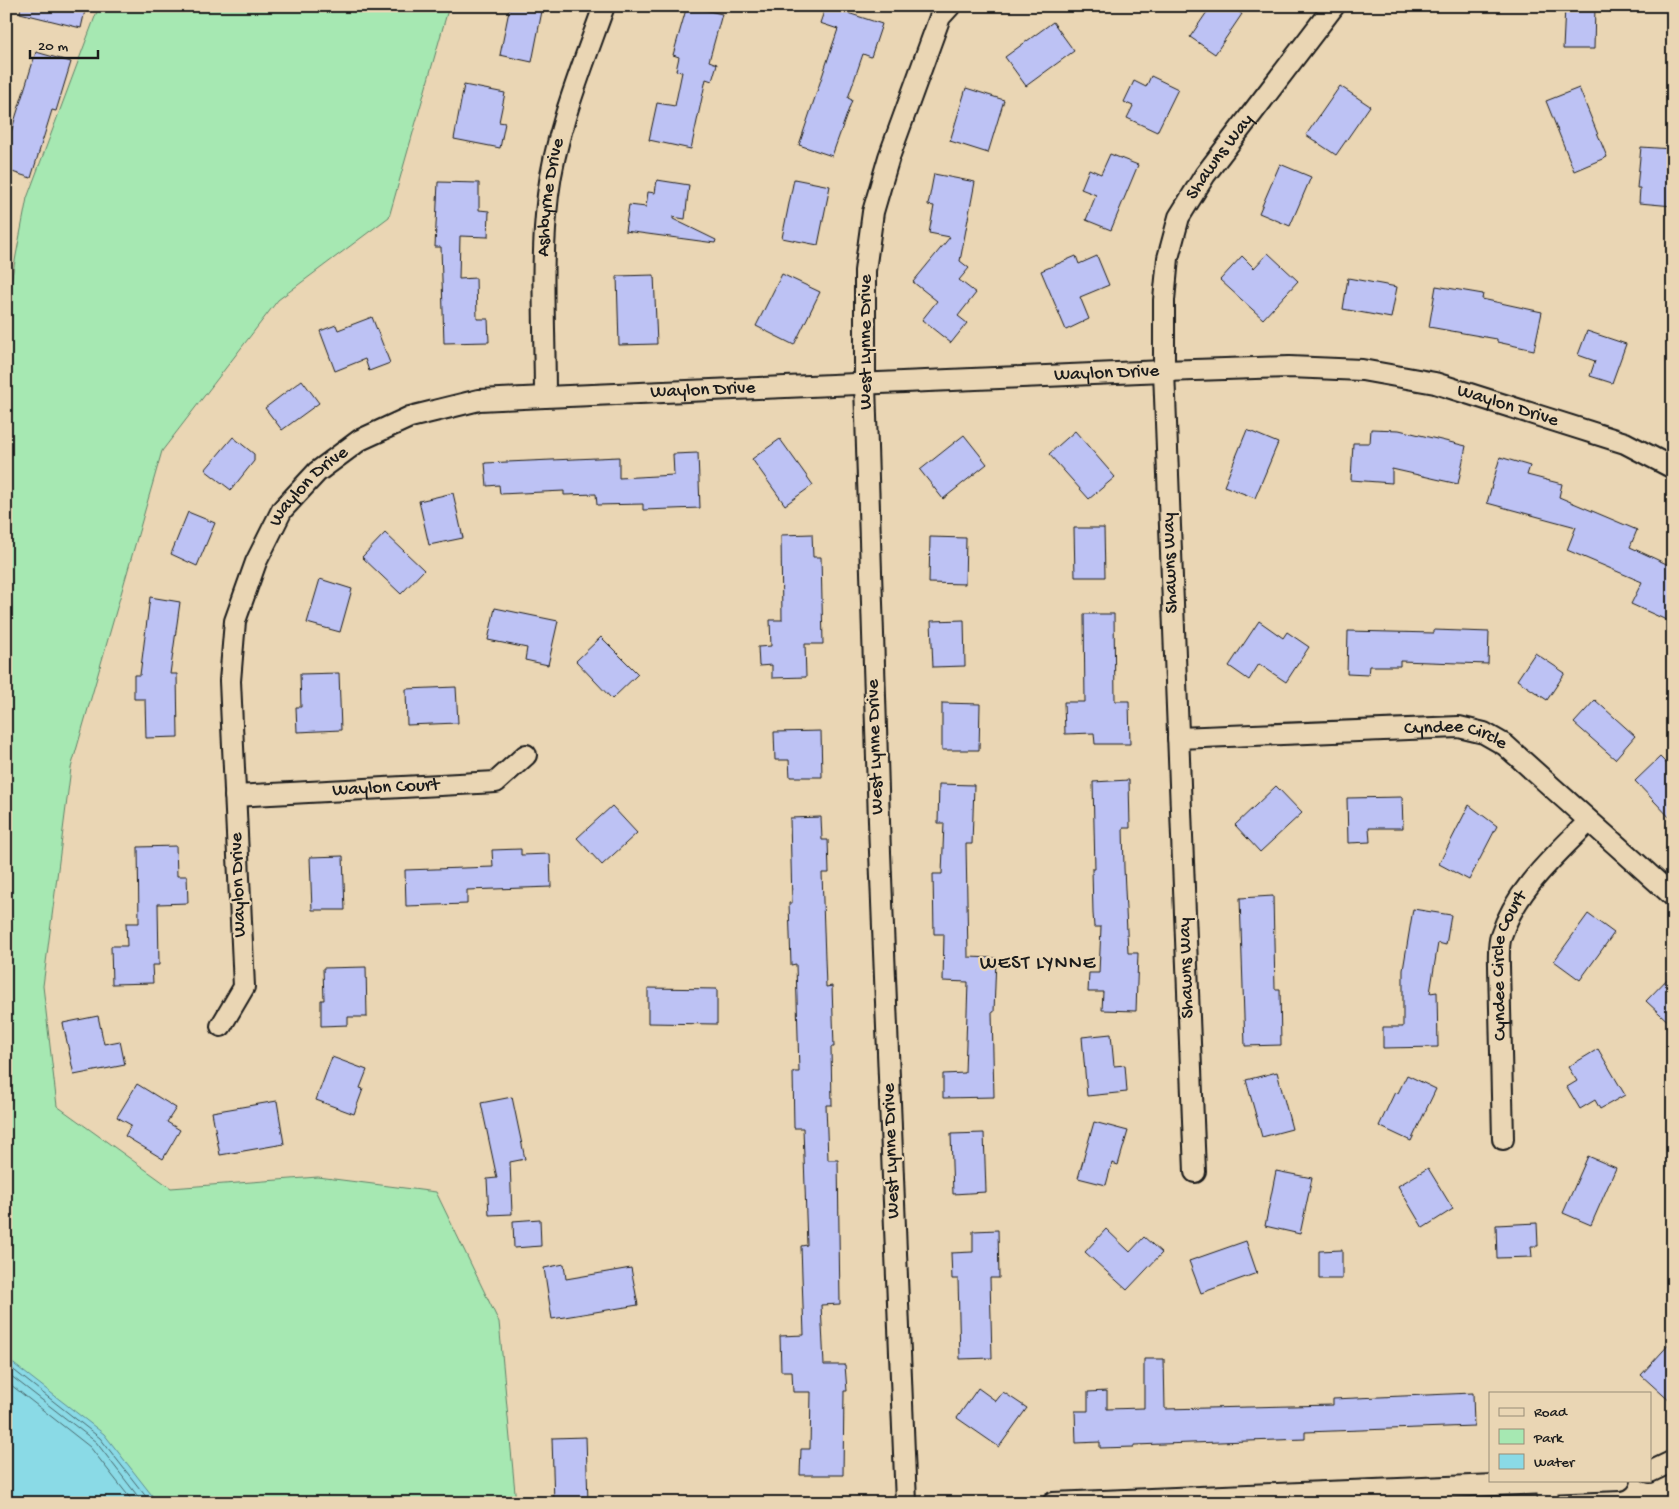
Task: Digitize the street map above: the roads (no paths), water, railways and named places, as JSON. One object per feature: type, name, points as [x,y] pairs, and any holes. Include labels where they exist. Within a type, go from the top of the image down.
[{"type":"street","name":"Ashbyrne Drive","points":[[545,397],[545,248],[548,195],[559,140],[604,6]]},
{"type":"street","name":"West Lynne Drive","points":[[906,1503],[880,852],[864,385],[865,271],[873,212],[889,157],[940,17],[950,6]]},
{"type":"street","name":"Shawns Way","points":[[1195,1172],[1164,372],[1164,300],[1168,258],[1179,217],[1205,175],[1334,6]]},
{"type":"street","name":"Waylon Drive","points":[[221,1026],[244,987],[230,681],[235,621],[256,562],[282,510],[317,472],[360,440],[410,417],[479,400],[1289,367],[1362,370],[1426,381],[1625,443],[1673,468]]},
{"type":"street","name":"Cyndee Circle","points":[[1178,738],[1459,727],[1484,733],[1505,745],[1673,896]]},
{"type":"street","name":"Waylon Court","points":[[235,796],[496,782],[526,755]]},
{"type":"street","name":"Cyndee Circle Court","points":[[1503,1139],[1500,938],[1511,912],[1530,883],[1589,821]]},
{"type":"street","points":[[1652,1471],[1673,1461]]},
{"type":"street","points":[[1053,1503],[1548,1494],[1610,1482]]},
{"type":"water","points":[[6,1358],[104,1434],[158,1503],[6,1503]]},
{"type":"district","name":"WEST LYNNE","points":[[1038,964]]}]
